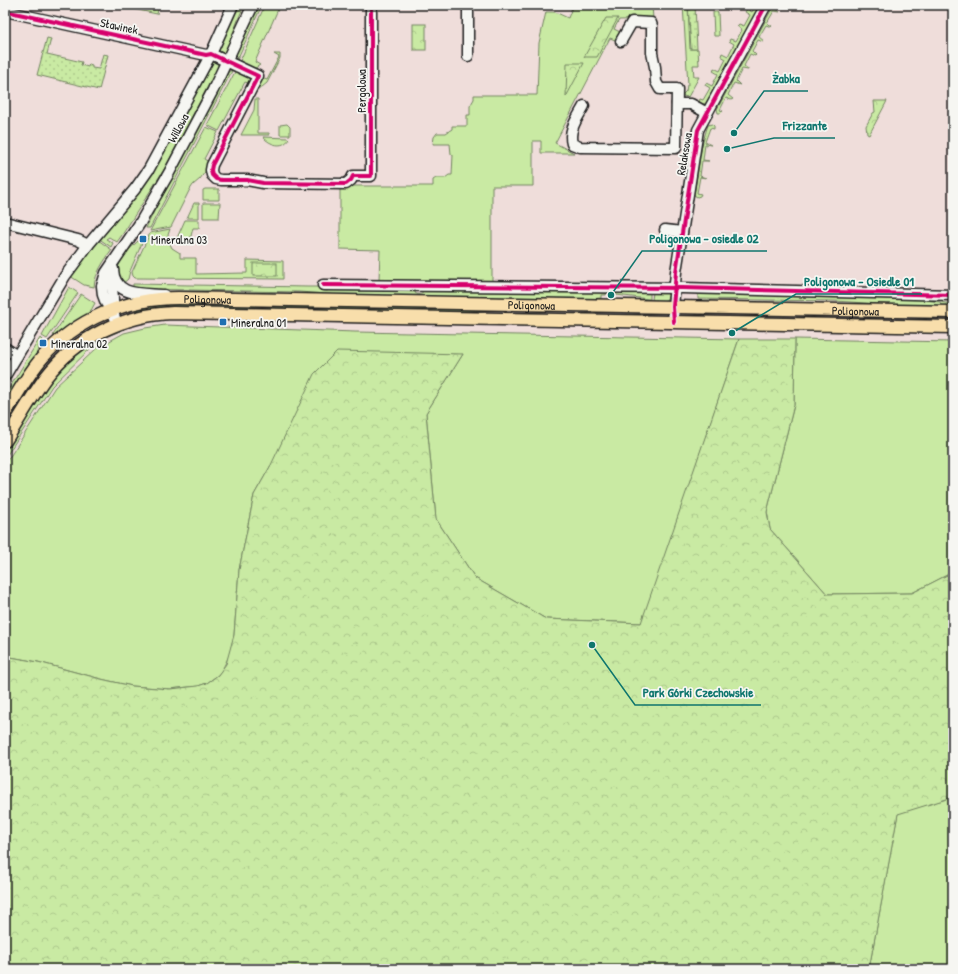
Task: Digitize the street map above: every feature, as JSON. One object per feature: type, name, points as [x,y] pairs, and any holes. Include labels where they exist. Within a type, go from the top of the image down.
[{"type":"main road","name":"Poligonowa","points":[[5,413],[31,372],[55,345],[84,323],[112,309],[154,299],[178,298],[953,312]]},
{"type":"main road","name":"Poligonowa","points":[[5,441],[42,382],[58,363],[96,333],[142,316],[173,313],[953,327]]},
{"type":"street","points":[[5,376],[65,276],[88,245],[135,189],[149,169],[211,54],[233,5]]},
{"type":"street","name":"Willowa","points":[[117,324],[112,309],[104,300],[102,286],[106,273],[140,223],[169,173],[227,61],[252,5]]},
{"type":"street","name":"Pergolowa","points":[[371,5],[371,176]]},
{"type":"street","points":[[468,5],[468,56]]},
{"type":"street","name":"Relaksowa","points":[[674,322],[674,288],[698,130],[766,5]]},
{"type":"street","name":"Sławinek","points":[[5,11],[206,55],[211,54],[258,76],[212,165],[212,175],[216,179],[246,180],[263,183],[346,184],[353,176],[371,176]]},
{"type":"street","points":[[584,106],[571,129],[570,138],[572,144],[580,148],[676,148],[677,89],[660,89],[656,82],[652,53],[651,23],[632,22],[621,41]]},
{"type":"street","points":[[677,104],[691,104],[706,113]]},
{"type":"street","points":[[5,222],[78,240],[88,245]]},
{"type":"street","points":[[665,230],[682,232]]},
{"type":"street","name":"Willowa","points":[[112,309],[113,299],[110,281],[117,258]]},
{"type":"street","points":[[113,269],[116,282],[122,289],[129,292],[164,295],[178,298]]},
{"type":"street","points":[[323,285],[674,288],[953,295]]},
{"type":"street","points":[[5,348],[17,356]]},
{"type":"green space","points":[[129,5],[159,5],[157,14],[128,8]]},
{"type":"green space","points":[[236,5],[244,5],[225,53],[220,53],[217,50]]},
{"type":"green space","points":[[260,5],[262,5],[237,60],[236,54]]},
{"type":"green space","points":[[265,5],[284,5],[279,7],[255,62],[260,65],[254,69],[240,61]]},
{"type":"green space","points":[[573,5],[652,5],[653,19],[619,20],[614,29],[620,32],[615,40],[610,38],[555,143],[574,153],[541,153],[541,141],[533,141],[533,186],[492,186],[492,282],[379,280],[380,250],[340,249],[340,186],[433,186],[433,180],[436,178],[445,178],[452,175],[453,155],[451,154],[450,144],[433,144],[434,137],[437,133],[446,133],[452,129],[452,126],[467,126],[467,115],[470,115],[470,106],[474,99],[474,95],[537,95],[539,43],[546,12],[555,12],[568,18]]},
{"type":"green space","points":[[683,5],[688,5],[690,49],[698,49],[699,65],[693,65],[694,77],[699,77],[688,97],[683,96],[688,85]]},
{"type":"green space","points":[[688,5],[695,5],[697,49],[691,49]]},
{"type":"green space","points":[[756,5],[760,5],[707,101],[705,104],[701,104],[699,101],[700,99],[703,100],[710,88],[705,85],[706,83],[712,86],[718,74],[713,71],[714,68],[720,71],[726,59],[721,56],[722,53],[728,56],[734,44],[729,41],[730,39],[736,41],[742,30],[737,26],[739,24],[744,26],[750,15],[745,12],[747,9],[752,12]]},
{"type":"green space","points":[[774,5],[777,5],[775,8],[780,12],[774,11],[767,23],[772,26],[766,25],[759,37],[764,41],[758,40],[752,51],[756,55],[750,54],[744,66],[748,70],[742,69],[736,81],[740,85],[734,83],[728,95],[733,99],[731,100],[726,98],[720,110],[723,111],[718,113],[717,109]]},
{"type":"green space","points":[[713,12],[718,12],[719,36],[714,36]]},
{"type":"green space","points":[[606,18],[618,18],[597,57],[584,57]]},
{"type":"green space","points":[[413,24],[426,24],[426,50],[413,50]]},
{"type":"green space","points":[[47,38],[51,39],[47,54],[82,62],[81,65],[88,67],[89,64],[92,65],[92,68],[99,69],[103,54],[108,55],[99,90],[37,75]]},
{"type":"green space","points":[[274,54],[280,54],[280,58],[267,83],[257,91],[256,89],[262,78],[267,80],[279,57]]},
{"type":"green space","points":[[212,61],[218,62],[218,67],[165,168],[117,242],[109,237],[106,239],[113,243],[111,247],[98,238],[130,201]]},
{"type":"green space","points":[[567,63],[584,63],[566,97]]},
{"type":"green space","points":[[236,70],[250,77],[250,84],[245,82],[219,131],[207,125]]},
{"type":"green space","points":[[229,71],[232,71],[150,228],[146,228],[161,197]]},
{"type":"green space","points":[[255,99],[258,99],[258,133],[269,133],[269,135],[241,135],[254,110]]},
{"type":"green space","points":[[874,101],[887,101],[869,135],[867,134],[866,126],[875,112]]},
{"type":"green space","points":[[287,124],[290,127],[290,135],[280,135],[280,125]]},
{"type":"green space","points":[[712,124],[714,129],[710,128],[705,142],[711,145],[705,144],[703,160],[709,161],[702,161],[700,176],[706,178],[700,177],[697,193],[701,194],[697,197],[694,195],[702,145],[708,125]]},
{"type":"green space","points":[[206,127],[218,132],[204,159],[209,162],[207,169],[189,191],[171,227],[150,231]]},
{"type":"green space","points":[[263,137],[289,139],[283,144],[276,145]]},
{"type":"green space","points":[[219,189],[219,200],[203,200],[203,190]]},
{"type":"green space","points":[[194,203],[199,203],[199,218],[187,218]]},
{"type":"green space","points":[[203,203],[220,203],[219,218],[203,218]]},
{"type":"green space","points":[[185,220],[199,220],[199,228],[193,228],[189,244],[180,243],[177,238]]},
{"type":"green space","points":[[170,229],[167,238],[172,248],[180,253],[180,258],[196,258],[196,274],[247,273],[247,260],[283,261],[283,279],[135,278],[132,272],[150,233]]},
{"type":"green space","points":[[98,240],[112,250],[98,272],[94,287],[84,285],[70,276]]},
{"type":"green space","points":[[138,241],[142,243],[128,279],[122,284],[118,274],[120,262],[125,254]]},
{"type":"green space","points":[[253,263],[277,263],[277,276],[253,276]]},
{"type":"green space","points":[[133,284],[320,287],[320,290],[327,291],[334,288],[416,290],[415,293],[418,294],[422,293],[425,289],[650,293],[650,299],[616,295],[615,293],[606,293],[606,295],[601,295],[601,298],[582,300],[367,297],[299,292],[133,289]]},
{"type":"green space","points":[[69,287],[78,293],[47,339],[42,336]]},
{"type":"green space","points":[[654,290],[670,293],[666,300],[656,302],[656,300],[652,300]]},
{"type":"green space","points":[[698,293],[923,297],[926,300],[953,305],[910,306],[835,301],[698,299]]},
{"type":"green space","points":[[81,294],[95,303],[92,309],[83,319],[54,336],[53,335]]},
{"type":"green space","points":[[168,303],[648,311],[648,313],[498,310],[417,313],[136,313],[135,307]]},
{"type":"green space","points":[[130,325],[130,327],[108,336],[95,344],[52,386],[5,458],[5,449],[56,374],[68,361],[98,338]]},
{"type":"green space","points":[[165,325],[355,332],[739,339],[642,623],[546,619],[475,578],[436,519],[426,413],[463,354],[271,465],[254,495],[239,570],[234,635],[229,656],[218,675],[207,683],[198,686],[170,689],[132,686],[38,662],[5,656],[5,463],[55,387],[97,348],[124,333]]},
{"type":"green space","points":[[40,338],[42,340],[31,364],[5,405],[5,395]]},
{"type":"green space","points":[[739,339],[795,339],[794,405],[767,512],[770,529],[827,594],[912,593],[953,572],[953,797],[898,814],[869,969],[5,969],[5,656],[38,662],[132,686],[170,689],[198,686],[207,683],[218,675],[226,664],[234,635],[239,570],[254,495],[271,465],[314,374],[337,351],[463,354],[426,413],[436,519],[475,578],[546,619],[641,623]]},
{"type":"green space","points":[[795,339],[953,342],[953,572],[912,593],[827,594],[770,529],[767,512],[794,405]]},
{"type":"green space","points":[[953,797],[953,969],[869,969],[898,813]]},
{"type":"cycle path","points":[[5,11],[206,55],[211,54],[258,76],[212,165],[212,175],[216,179],[221,180],[247,180],[263,183],[346,184],[353,176],[371,176],[371,5]]},
{"type":"cycle path","points":[[674,322],[673,307],[676,272],[698,130],[766,5]]},
{"type":"cycle path","points":[[323,285],[682,288],[953,295]]},
{"type":"place","name":"Żabka","points":[[734,133]]},
{"type":"place","name":"Frizzante","points":[[727,149]]},
{"type":"place","name":"Mineralna 03","points":[[143,239]]},
{"type":"place","name":"Poligonowa - osiedle 02","points":[[611,295]]},
{"type":"place","name":"Mineralna 01","points":[[223,322]]},
{"type":"place","name":"Poligonowa - Osiedle 01","points":[[732,333]]},
{"type":"place","name":"Mineralna 02","points":[[43,343]]},
{"type":"place","name":"Park Górki Czechowskie","points":[[592,645]]}]
